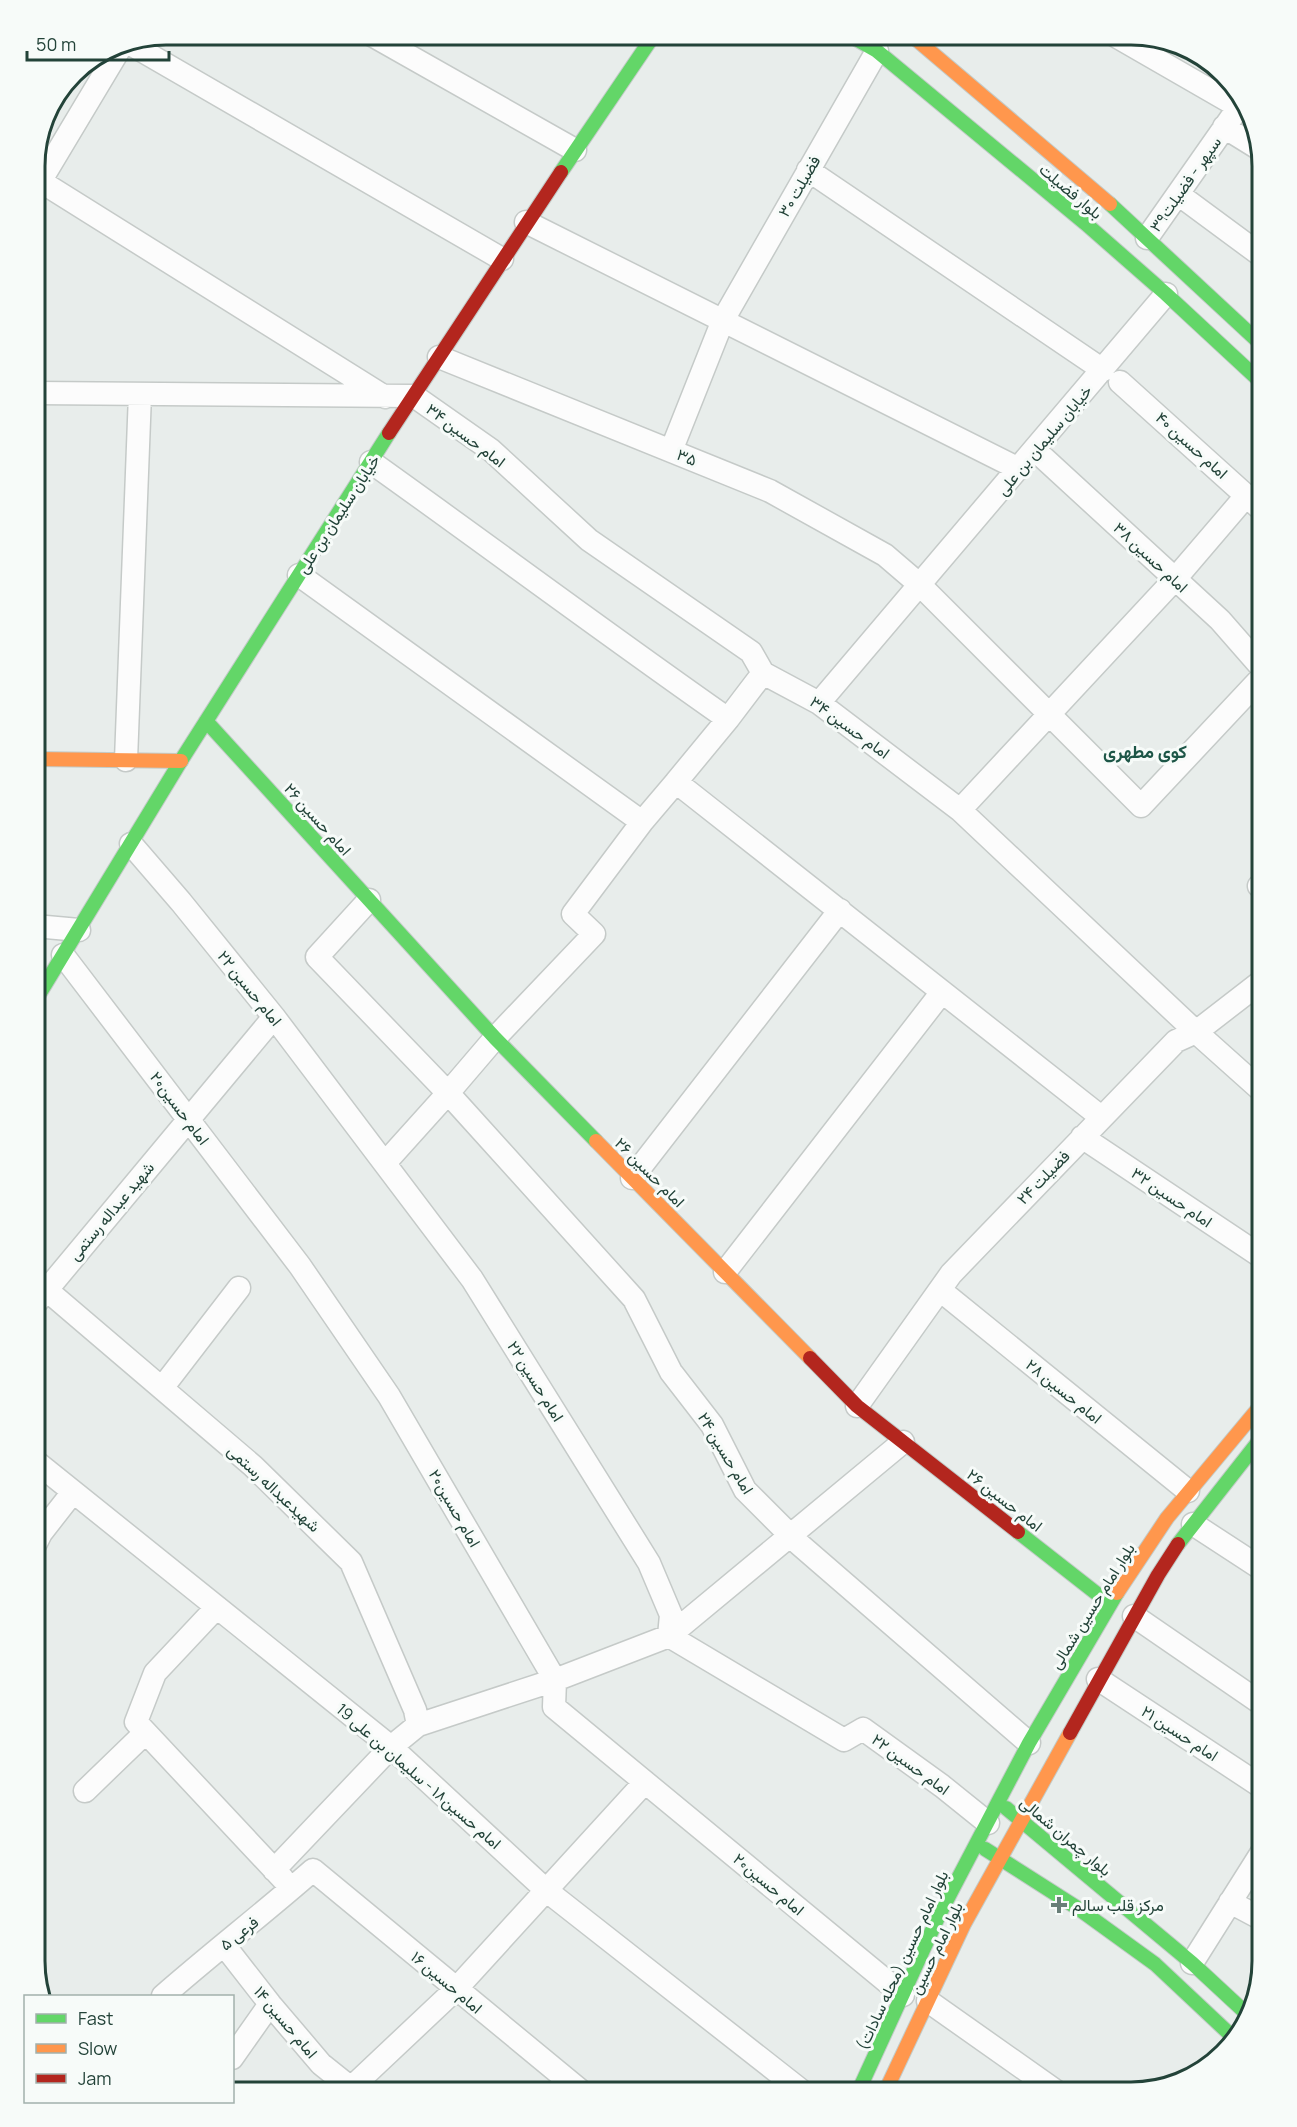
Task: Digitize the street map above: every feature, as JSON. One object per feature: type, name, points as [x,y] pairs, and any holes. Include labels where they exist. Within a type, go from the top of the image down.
[{"type":"street","points":[[391,45],[575,150]]},
{"type":"street","name":"خیابان سلیمان بن علی","points":[[45,985],[181,761],[371,462],[502,258],[647,45]]},
{"type":"street","name":"بلوار فضیلت","points":[[866,45],[942,83],[1104,198],[1252,335]]},
{"type":"street","name":"بلوار فضیلت","points":[[917,45],[942,83],[1084,223],[1252,372]]},
{"type":"street","points":[[1132,45],[1232,99]]},
{"type":"street","points":[[138,48],[502,258]]},
{"type":"street","name":"فضیلت ۳۰","points":[[671,451],[723,320],[877,51]]},
{"type":"street","points":[[46,152],[113,57]]},
{"type":"street","name":"سپهر - فضیلت۳۹","points":[[1147,238],[1238,108]]},
{"type":"street","points":[[1224,127],[1250,143]]},
{"type":"street","name":"امام حسین ۴۰","points":[[808,170],[1111,376],[1252,501]]},
{"type":"street","points":[[45,189],[386,397]]},
{"type":"street","points":[[1178,194],[1252,247]]},
{"type":"street","points":[[526,222],[1019,469]]},
{"type":"street","name":"خیابان سلیمان بن علی","points":[[819,703],[1035,450],[1111,376],[1166,294]]},
{"type":"street","name":"۳۵","points":[[439,357],[770,491],[885,555],[920,585],[1141,806],[1252,689]]},
{"type":"street","points":[[45,393],[414,396]]},
{"type":"street","points":[[126,760],[140,394]]},
{"type":"street","name":"امام حسین ۳۴","points":[[414,396],[491,450],[589,540],[751,652],[763,673],[819,703],[960,810],[1252,1081]]},
{"type":"street","name":"امام حسین ۳۸","points":[[1035,450],[1220,621],[1252,656]]},
{"type":"street","points":[[371,462],[538,581],[587,620],[728,719]]},
{"type":"street","points":[[960,810],[1175,579],[1252,505]]},
{"type":"street","points":[[299,575],[642,822]]},
{"type":"street","points":[[384,1163],[495,1038],[594,934],[573,914],[642,822],[728,719],[763,673]]},
{"type":"street","name":"امام حسین ۲۶","points":[[206,721],[495,1038],[857,1406],[1110,1604]]},
{"type":"street","points":[[45,759],[181,761]]},
{"type":"street","points":[[676,782],[1101,1117]]},
{"type":"street","name":"امام حسین ۲۲","points":[[131,844],[274,1017],[472,1279],[649,1563],[670,1615],[669,1636],[844,1740],[863,1729],[942,1786],[988,1823]]},
{"type":"street","name":"امام حسین ۲۴","points":[[369,900],[317,957],[448,1093],[634,1299],[670,1372],[712,1425],[745,1490],[792,1536],[1029,1743]]},
{"type":"street","points":[[632,1178],[840,910]]},
{"type":"street","points":[[45,927],[79,930]]},
{"type":"street","name":"امام حسین۲۰","points":[[63,955],[300,1266],[389,1396],[555,1680],[554,1707],[903,1995]]},
{"type":"street","name":"فضیلت ۲۴","points":[[857,1406],[951,1274],[1176,1041],[1197,1032],[1252,990]]},
{"type":"street","points":[[724,1272],[942,992]]},
{"type":"street","name":"شهید عبداله رستمی","points":[[45,1283],[274,1017]]},
{"type":"street","name":"امام حسین ۳۲","points":[[1082,1137],[1252,1250]]},
{"type":"street","points":[[162,1388],[239,1288]]},
{"type":"street","name":"امام حسین ۲۸","points":[[940,1290],[1188,1491]]},
{"type":"street","name":"شهیدعبداله رستمی","points":[[45,1296],[162,1388],[253,1466],[351,1562],[415,1710],[418,1725]]},
{"type":"street","name":"بلوار امام حسین شمالی","points":[[977,1843],[1029,1743],[1110,1604],[1167,1518],[1252,1417]]},
{"type":"street","points":[[274,1870],[391,1747],[418,1725],[555,1680],[669,1636],[903,1442]]},
{"type":"street","points":[[1023,1821],[1098,1679],[1158,1575],[1193,1524],[1252,1451]]},
{"type":"street","name":"امام حسین۱۸ - سلیمان بن علی 19","points":[[45,1470],[391,1747],[547,1891],[790,2082]]},
{"type":"street","points":[[45,1528],[73,1492]]},
{"type":"street","points":[[1193,1524],[1252,1562]]},
{"type":"street","points":[[217,1607],[155,1673],[136,1722],[292,1888]]},
{"type":"street","points":[[1134,1616],[1252,1696]]},
{"type":"street","name":"امام حسین ۲۱","points":[[1098,1679],[1252,1780]]},
{"type":"street","points":[[85,1791],[145,1733]]},
{"type":"street","points":[[361,2082],[456,1989],[645,1782]]},
{"type":"street","name":"بلوار چمران شمالی","points":[[999,1803],[1191,1963],[1242,2010]]},
{"type":"street","name":"بلوار امام حسین","points":[[890,2082],[964,1924],[1023,1821]]},
{"type":"street","points":[[977,1843],[1079,1909],[1155,1964],[1228,2033]]},
{"type":"street","name":"بلوار امام حسین (محله سادات)","points":[[863,2082],[940,1913],[977,1843]]},
{"type":"street","points":[[1191,1963],[1252,1869]]},
{"type":"street","name":"فرعی ۵","points":[[164,1995],[313,1870]]},
{"type":"street","name":"امام حسین ۱۶","points":[[313,1870],[570,2082]]},
{"type":"street","points":[[1230,1902],[1252,1913]]},
{"type":"street","name":"امام حسین ۱۴","points":[[224,1945],[321,2064],[343,2082]]},
{"type":"street","points":[[928,2001],[1043,2082]]},
{"type":"street","points":[[234,2055],[270,2004]]},
{"type":"traffic: fast","points":[[561,172],[647,45]]},
{"type":"traffic: fast","points":[[866,45],[877,51],[1085,223],[1252,374]]},
{"type":"traffic: fast","points":[[1110,204],[1252,336]]},
{"type":"traffic: fast","points":[[45,985],[182,759],[389,433]]},
{"type":"traffic: fast","points":[[206,721],[495,1038],[596,1141]]},
{"type":"traffic: fast","points":[[1178,1544],[1252,1450]]},
{"type":"traffic: fast","points":[[1018,1532],[1110,1604]]},
{"type":"traffic: fast","points":[[863,2082],[940,1913],[1029,1743],[1117,1593]]},
{"type":"traffic: fast","points":[[1006,1808],[1192,1963],[1242,2010]]},
{"type":"traffic: fast","points":[[985,1849],[1079,1909],[1155,1964],[1228,2033]]},
{"type":"traffic: slow","points":[[923,45],[1110,204]]},
{"type":"traffic: slow","points":[[45,759],[181,761]]},
{"type":"traffic: slow","points":[[596,1141],[810,1358]]},
{"type":"traffic: slow","points":[[1117,1593],[1167,1518],[1252,1416]]},
{"type":"traffic: slow","points":[[890,2082],[964,1924],[1070,1733]]},
{"type":"traffic: jam","points":[[389,433],[561,172]]},
{"type":"traffic: jam","points":[[810,1358],[857,1406],[1018,1532]]},
{"type":"traffic: jam","points":[[1070,1733],[1158,1575],[1178,1544]]},
{"type":"place","name":"مرکز قلب سالم","points":[[1059,1905]]},
{"type":"district","name":"کوی مطهری","points":[[1145,752]]}]
